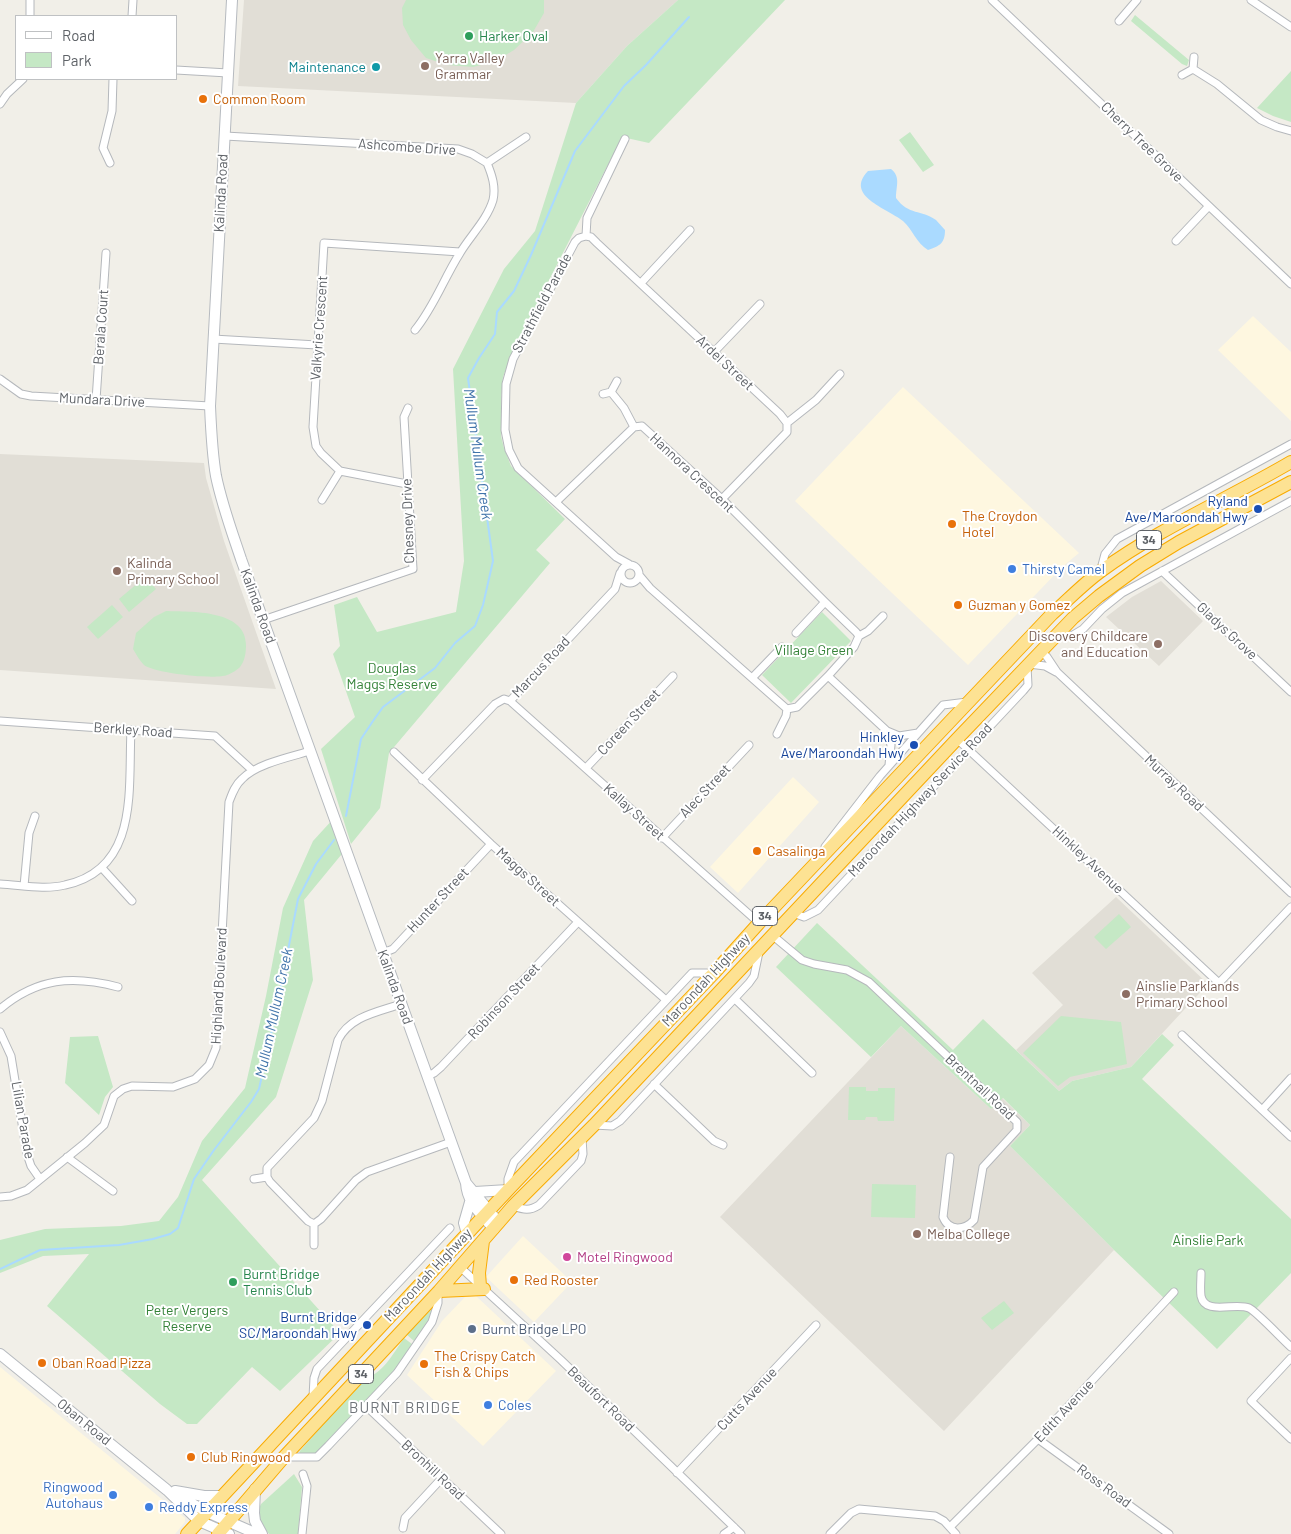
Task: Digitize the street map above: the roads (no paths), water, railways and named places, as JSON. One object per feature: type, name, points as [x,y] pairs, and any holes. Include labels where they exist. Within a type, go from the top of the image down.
[{"type":"highway","name":"Maroondah Highway","points":[[187,1534],[446,1255],[1052,614],[1100,572],[1124,556],[1210,504],[1291,462]]},
{"type":"highway","points":[[1266,476],[1275,491]]},
{"type":"highway","name":"Maroondah Highway","points":[[224,1530],[255,1489],[439,1291],[513,1206],[594,1126],[1054,637],[1099,596],[1140,566],[1179,542],[1291,482]]},
{"type":"highway","points":[[1025,644],[1041,651]]},
{"type":"highway","points":[[759,923],[772,935]]},
{"type":"highway","points":[[439,1291],[482,1288],[479,1273],[484,1241]]},
{"type":"highway","points":[[446,1255],[460,1267]]},
{"type":"street","points":[[30,0],[30,15]]},
{"type":"street","points":[[132,15],[133,0]]},
{"type":"street","name":"Kalinda Road","points":[[232,0],[210,406],[211,438],[216,477],[224,507],[263,620],[466,1183],[466,1194],[472,1197],[496,1226]]},
{"type":"street","name":"Cherry Tree Grove","points":[[992,0],[1291,284]]},
{"type":"street","points":[[1119,21],[1137,0]]},
{"type":"street","points":[[1251,0],[1291,27]]},
{"type":"street","points":[[1193,69],[1194,58]]},
{"type":"street","points":[[1182,75],[1193,69]]},
{"type":"street","points":[[1193,69],[1217,84],[1261,120],[1291,131]]},
{"type":"street","points":[[178,70],[228,73]]},
{"type":"street","points":[[0,104],[22,80]]},
{"type":"street","points":[[110,163],[103,148],[112,112],[113,80]]},
{"type":"street","name":"Ashcombe Drive","points":[[225,136],[458,149],[472,154],[487,163]]},
{"type":"street","points":[[415,330],[425,319],[460,252],[487,214],[493,201],[494,188],[487,163],[526,137]]},
{"type":"street","points":[[586,236],[587,218],[625,139]]},
{"type":"street","points":[[1176,241],[1208,207]]},
{"type":"street","points":[[641,284],[690,230]]},
{"type":"street","name":"Ardel Street","points":[[586,236],[591,237],[597,242],[788,423]]},
{"type":"street","name":"Strathfield Parade","points":[[586,236],[575,242],[512,359],[506,384],[505,430],[509,450],[518,468],[616,557],[629,564]]},
{"type":"street","name":"Valkyrie Crescent","points":[[340,471],[320,453],[316,446],[313,427],[324,243],[460,252]]},
{"type":"street","name":"Berala Court","points":[[96,400],[106,253]]},
{"type":"street","points":[[713,353],[760,304]]},
{"type":"street","points":[[213,339],[317,345]]},
{"type":"street","points":[[722,499],[787,432],[788,423],[816,400],[840,374]]},
{"type":"street","name":"Mundara Drive","points":[[0,378],[21,394],[31,396],[210,406]]},
{"type":"street","points":[[603,394],[611,392],[617,380]]},
{"type":"street","points":[[611,392],[627,412],[634,427]]},
{"type":"street","name":"Chesney Drive","points":[[263,620],[413,569],[404,417],[408,408]]},
{"type":"street","name":"Hannora Crescent","points":[[556,502],[634,427],[642,426],[722,499],[859,636]]},
{"type":"street","points":[[1100,572],[1106,554],[1117,539],[1290,445]]},
{"type":"street","points":[[322,500],[340,471],[407,484]]},
{"type":"street","points":[[1054,637],[1072,635],[1083,629],[1102,609],[1122,593],[1291,500]]},
{"type":"street","name":"Strathfield Parade","points":[[616,557],[620,572]]},
{"type":"street","points":[[650,588],[624,581],[620,572],[624,566],[629,564],[636,566],[639,575],[650,588],[786,709],[786,716],[776,734]]},
{"type":"street","name":"Gladys Grove","points":[[1162,571],[1291,692]]},
{"type":"street","name":"Marcus Road","points":[[615,589],[620,572]]},
{"type":"street","points":[[631,583],[637,580],[639,575]]},
{"type":"street","name":"Marcus Road","points":[[422,780],[495,704],[504,700],[510,701],[615,589],[631,583]]},
{"type":"street","points":[[796,633],[825,602]]},
{"type":"street","points":[[786,709],[796,708],[854,647],[859,636],[868,631],[883,616]]},
{"type":"street","points":[[752,678],[782,647]]},
{"type":"street","name":"Murray Road","points":[[1041,651],[1057,672],[1291,893]]},
{"type":"street","name":"Murray Road","points":[[1028,665],[1045,666],[1057,672]]},
{"type":"street","name":"Maroondah Highway Service Road","points":[[793,913],[804,917],[818,910],[1028,685],[1028,665]]},
{"type":"street","name":"Coreen Street","points":[[586,768],[673,676]]},
{"type":"street","points":[[828,676],[887,731],[898,736],[918,734]]},
{"type":"street","name":"Kallay Street","points":[[510,701],[759,923]]},
{"type":"street","points":[[813,867],[830,839],[889,765],[944,705],[968,702]]},
{"type":"street","name":"Berkley Road","points":[[0,722],[215,736],[252,770]]},
{"type":"street","points":[[0,884],[53,887],[66,885],[83,879],[102,868],[117,848],[126,824],[131,730]]},
{"type":"street","points":[[887,731],[891,745],[889,765]]},
{"type":"street","name":"Hinkley Avenue","points":[[957,739],[1219,983],[1291,907]]},
{"type":"street","name":"Alec Street","points":[[662,838],[748,745]]},
{"type":"street","name":"Highland Boulevard","points":[[0,1197],[11,1196],[27,1190],[104,1125],[114,1096],[123,1089],[132,1086],[173,1087],[195,1079],[203,1072],[214,1056],[216,1048],[229,802],[233,790],[242,778],[252,770],[310,750]]},
{"type":"street","name":"Maggs Street","points":[[394,752],[491,844],[666,1000]]},
{"type":"street","points":[[24,886],[29,833],[35,816]]},
{"type":"street","name":"Hunter Street","points":[[383,953],[393,949],[491,844]]},
{"type":"street","points":[[102,868],[132,901]]},
{"type":"street","name":"Robinson Street","points":[[427,1076],[434,1074],[441,1067],[578,922]]},
{"type":"street","name":"Brentnall Road","points":[[772,935],[802,960],[847,970],[869,982],[1017,1122],[1017,1130],[983,1167],[974,1220],[969,1225],[960,1228],[951,1227],[945,1223],[943,1217],[950,1157]]},
{"type":"street","points":[[594,1126],[612,1126],[620,1121],[735,999],[754,976],[759,950]]},
{"type":"street","points":[[467,1234],[464,1224],[472,1197],[508,1190],[508,1179],[514,1162],[666,1000],[692,973],[714,973]]},
{"type":"street","points":[[0,1009],[20,994],[46,983],[84,980],[118,987]]},
{"type":"street","points":[[735,999],[812,1073]]},
{"type":"street","points":[[314,1224],[308,1222],[270,1182],[267,1177],[268,1168],[314,1118],[322,1101],[338,1040],[342,1033],[348,1026],[364,1016],[401,1004]]},
{"type":"street","name":"Lilian Parade","points":[[0,1032],[12,1056],[27,1154],[31,1166],[40,1179]]},
{"type":"street","points":[[1182,1035],[1291,1137]]},
{"type":"street","points":[[1262,1110],[1291,1078]]},
{"type":"street","points":[[654,1084],[714,1141],[723,1145]]},
{"type":"street","points":[[513,1206],[523,1210],[532,1210],[540,1205],[581,1161],[583,1154],[582,1138]]},
{"type":"street","points":[[314,1224],[321,1219],[356,1180],[367,1172],[450,1142]]},
{"type":"street","points":[[66,1157],[114,1191]]},
{"type":"street","points":[[254,1179],[267,1177]]},
{"type":"street","points":[[314,1224],[314,1245]]},
{"type":"street","points":[[313,1398],[314,1378],[317,1369],[450,1228]]},
{"type":"street","name":"Beaufort Road","points":[[460,1267],[741,1534]]},
{"type":"street","points":[[1201,1273],[1200,1294],[1206,1304],[1212,1307],[1234,1305],[1250,1308],[1291,1347]]},
{"type":"street","points":[[399,1284],[410,1294]]},
{"type":"street","points":[[284,1457],[317,1457],[397,1373],[432,1322],[438,1303],[439,1291]]},
{"type":"street","name":"Edith Avenue","points":[[950,1527],[1038,1439],[1174,1292]]},
{"type":"street","name":"Cutts Avenue","points":[[677,1473],[816,1325]]},
{"type":"street","name":"Oban Road","points":[[0,1354],[167,1490],[203,1516],[224,1530],[257,1534]]},
{"type":"street","points":[[1291,1358],[1251,1401],[1291,1439]]},
{"type":"street","name":"Bronhill Road","points":[[366,1406],[501,1534]]},
{"type":"street","name":"Ross Road","points":[[1038,1439],[1169,1534]]},
{"type":"street","points":[[302,1534],[307,1486],[303,1474]]},
{"type":"street","points":[[403,1528],[405,1518],[442,1478]]},
{"type":"street","points":[[255,1489],[255,1521],[262,1534]]},
{"type":"street","points":[[167,1490],[204,1496],[222,1496]]},
{"type":"street","points":[[830,1534],[851,1514],[859,1510],[935,1516],[944,1520],[956,1534]]},
{"type":"street","points":[[724,1534],[734,1527]]},
{"type":"water","points":[[891,169],[897,179],[896,198],[901,204],[910,210],[931,217],[945,230],[943,241],[939,245],[928,250],[920,244],[903,221],[870,200],[864,194],[861,188],[862,180],[868,171]]},
{"type":"waterway","name":"Mullum Mullum Creek","points":[[346,816],[361,739],[383,707],[435,668],[455,643],[475,626],[483,605],[493,561],[468,378],[495,334],[497,312],[514,291],[575,151],[624,86],[646,65],[689,17]]},
{"type":"waterway","name":"Mullum Mullum Creek","points":[[0,1269],[40,1250],[119,1245],[153,1239],[170,1234],[178,1228],[194,1179],[259,1089],[298,899],[316,864],[334,840]]},
{"type":"place","name":"Harker Oval","points":[[469,36]]},
{"type":"place","name":"Yarra Valley Grammar","points":[[425,66]]},
{"type":"place","name":"Maintenance","points":[[376,67]]},
{"type":"place","name":"Common Room","points":[[203,99]]},
{"type":"place","name":"Ryland Ave/Maroondah Hwy","points":[[1258,509]]},
{"type":"place","name":"The Croydon Hotel","points":[[952,524]]},
{"type":"place","name":"Thirsty Camel","points":[[1012,569]]},
{"type":"place","name":"Kalinda Primary School","points":[[117,571]]},
{"type":"place","name":"Guzman y Gomez","points":[[958,605]]},
{"type":"place","name":"Discovery Childcare and Education","points":[[1158,644]]},
{"type":"place","name":"Hinkley Ave/Maroondah Hwy","points":[[914,745]]},
{"type":"place","name":"Casalinga","points":[[757,851]]},
{"type":"place","name":"Ainslie Parklands Primary School","points":[[1126,994]]},
{"type":"place","name":"Melba College","points":[[917,1234]]},
{"type":"place","name":"Motel Ringwood","points":[[567,1257]]},
{"type":"place","name":"Red Rooster","points":[[514,1280]]},
{"type":"place","name":"Burnt Bridge Tennis Club","points":[[233,1282]]},
{"type":"place","name":"Burnt Bridge SC/Maroondah Hwy","points":[[367,1325]]},
{"type":"place","name":"Burnt Bridge LPO","points":[[472,1329]]},
{"type":"place","name":"Oban Road Pizza","points":[[42,1363]]},
{"type":"place","name":"The Crispy Catch Fish & Chips","points":[[424,1364]]},
{"type":"place","name":"Coles","points":[[488,1405]]},
{"type":"place","name":"Club Ringwood","points":[[191,1457]]},
{"type":"place","name":"Ringwood Autohaus","points":[[113,1495]]},
{"type":"place","name":"Reddy Express","points":[[149,1507]]},
{"type":"district","name":"BURNT BRIDGE","points":[[405,1408]]},
{"type":"park label","name":"Village Green","points":[[814,650]]},
{"type":"park label","name":"Douglas Maggs Reserve","points":[[392,676]]},
{"type":"park label","name":"Ainslie Park","points":[[1208,1240]]},
{"type":"park label","name":"Peter Vergers Reserve","points":[[187,1318]]}]
